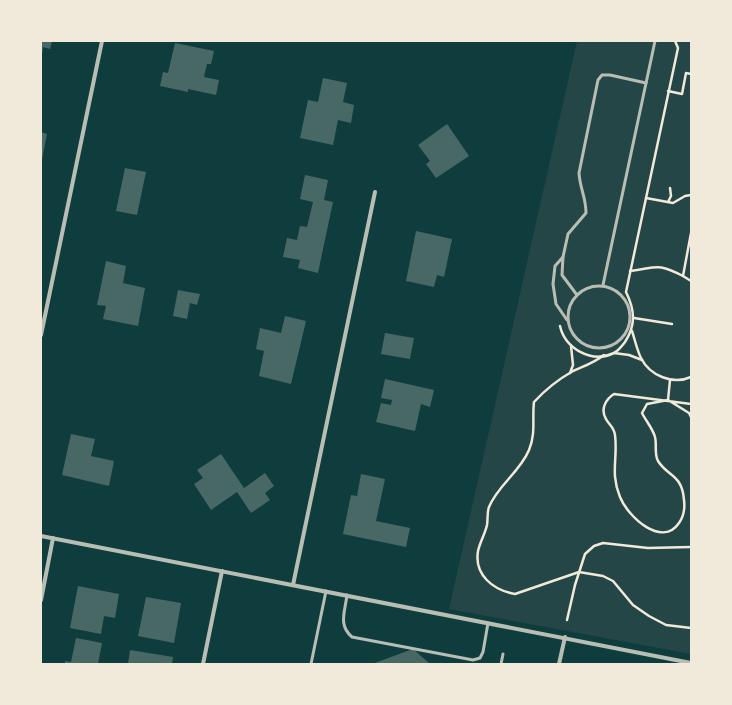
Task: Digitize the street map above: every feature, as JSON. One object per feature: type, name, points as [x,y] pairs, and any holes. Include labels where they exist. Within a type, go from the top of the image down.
[{"type":"street","points":[[41,336],[102,41]]},
{"type":"street","points":[[293,585],[375,192]]},
{"type":"street","points":[[41,536],[565,637],[691,663]]},
{"type":"street","points":[[41,600],[53,538]]},
{"type":"street","points":[[204,664],[222,571]]},
{"type":"street","points":[[560,664],[565,637]]},
{"type":"lane","points":[[603,285],[655,41]]},
{"type":"lane","points":[[577,295],[562,275],[563,257],[568,234],[586,213],[586,199],[580,185],[579,173],[598,80],[602,75],[610,75],[646,83]]},
{"type":"lane","points":[[563,257],[555,266],[553,284],[556,304],[568,321],[574,336],[587,346],[603,348],[618,342],[628,329],[630,313],[624,297],[611,288],[603,285],[587,288],[577,295],[570,305],[568,321]]},
{"type":"lane","points":[[311,664],[326,591]]},
{"type":"lane","points":[[347,595],[343,624],[346,632],[352,637],[473,660],[480,658],[483,652],[488,623]]},
{"type":"lane","points":[[501,664],[503,654]]},
{"type":"path","points":[[614,353],[622,345],[631,331],[634,318],[632,306],[626,292],[678,48],[674,41]]},
{"type":"path","points":[[668,91],[682,94],[686,73],[691,74]]},
{"type":"path","points":[[668,202],[671,196],[670,188]]},
{"type":"path","points":[[646,198],[673,203],[685,196],[691,195]]},
{"type":"path","points":[[683,276],[691,233]]},
{"type":"path","points":[[630,271],[663,266],[691,281]]},
{"type":"path","points":[[634,318],[672,324]]},
{"type":"path","points":[[560,322],[566,341],[580,353],[594,356],[614,353],[629,355],[642,360]]},
{"type":"path","points":[[631,331],[642,360],[648,368],[660,377],[670,380],[685,380],[691,377]]},
{"type":"path","points":[[570,373],[573,365],[571,346]]},
{"type":"path","points":[[604,355],[594,363],[570,373],[534,402],[533,438],[521,464],[507,480],[488,508],[487,525],[478,552],[478,566],[486,579],[494,587],[505,592],[515,594],[579,572],[603,576],[613,581],[633,605],[666,625],[691,628]]},
{"type":"path","points":[[668,400],[670,380]]},
{"type":"path","points":[[691,404],[668,400],[614,394],[607,398],[604,408],[606,419],[612,426],[615,434],[615,484],[620,498],[627,510],[658,533],[667,534],[674,530],[685,511],[682,487],[678,479],[658,461],[655,437],[642,413],[646,404],[668,400],[689,413],[691,417]]},
{"type":"path","points":[[566,620],[585,554],[594,546],[603,543],[648,548],[691,547]]},
{"type":"shaded area","points":[[577,41],[691,41],[691,654],[449,609]]},
{"type":"building","points":[[41,41],[52,41],[50,49],[43,47],[42,55]]},
{"type":"building","points":[[175,43],[214,51],[211,64],[207,64],[204,77],[219,80],[216,95],[188,89],[188,92],[160,86],[163,72],[168,73]]},
{"type":"building","points":[[323,78],[347,83],[343,102],[354,105],[351,123],[338,120],[333,145],[300,138],[308,100],[318,102]]},
{"type":"building","points":[[447,124],[469,156],[436,178],[426,164],[430,161],[418,145]]},
{"type":"building","points":[[41,132],[47,134],[42,160],[41,160]]},
{"type":"building","points":[[125,168],[146,172],[137,215],[116,211]]},
{"type":"building","points":[[305,175],[328,180],[324,200],[333,202],[318,273],[298,268],[300,260],[283,257],[287,238],[297,240],[300,226],[307,227],[313,202],[300,199]]},
{"type":"building","points":[[416,231],[452,239],[444,277],[437,275],[434,287],[406,281]]},
{"type":"building","points":[[106,261],[126,266],[123,283],[145,288],[138,326],[103,319],[106,306],[97,305]]},
{"type":"building","points":[[178,290],[200,294],[197,305],[190,303],[187,319],[173,316]]},
{"type":"building","points":[[285,316],[306,321],[291,384],[259,376],[264,351],[256,349],[260,328],[281,333]]},
{"type":"building","points":[[385,333],[414,338],[410,359],[381,354]]},
{"type":"building","points":[[385,379],[434,390],[430,407],[421,404],[415,431],[376,422],[381,403],[391,405],[392,400],[381,398]]},
{"type":"building","points":[[71,434],[95,439],[91,456],[114,461],[109,486],[62,475]]},
{"type":"building","points":[[221,454],[244,488],[265,473],[274,486],[265,493],[270,500],[251,513],[237,492],[211,510],[194,484],[203,478],[197,470]]},
{"type":"building","points":[[361,474],[385,479],[376,521],[410,528],[406,547],[343,534],[351,495],[357,496]]},
{"type":"building","points":[[78,586],[119,594],[115,618],[104,616],[101,634],[70,628]]},
{"type":"building","points":[[146,597],[181,603],[174,643],[138,636]]},
{"type":"building","points":[[76,638],[102,643],[98,664],[65,664],[65,661],[71,662]]},
{"type":"building","points":[[413,649],[430,664],[372,664]]},
{"type":"building","points":[[130,650],[173,657],[172,664],[128,664]]}]
